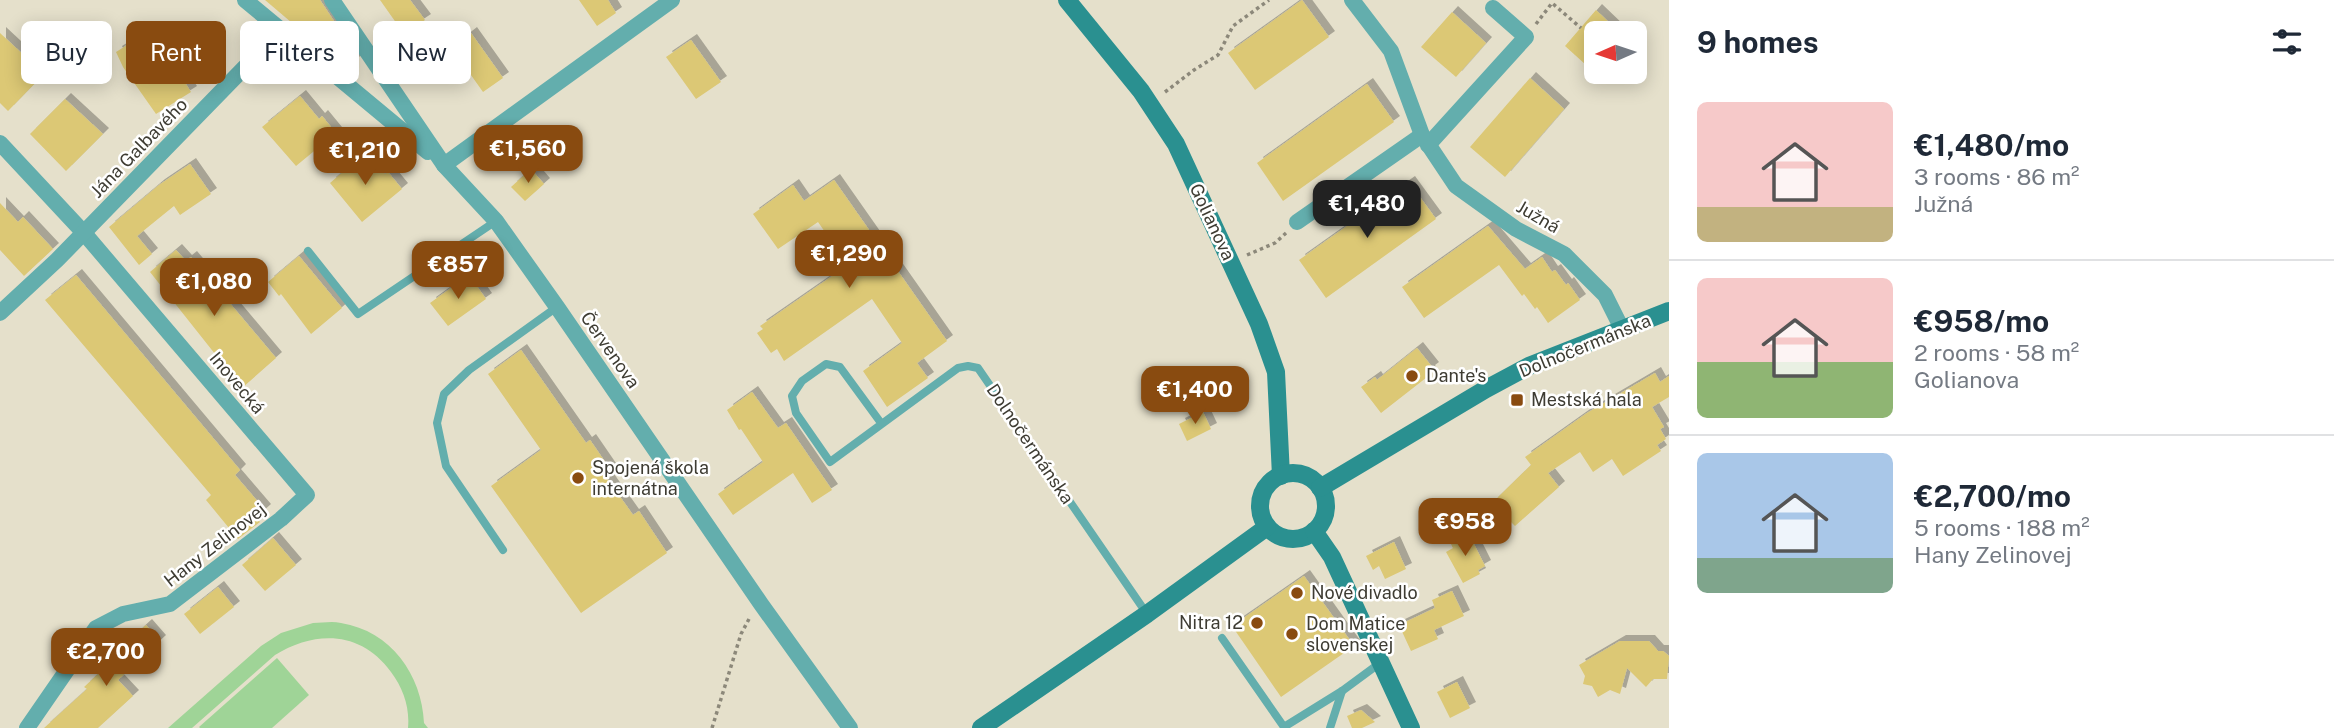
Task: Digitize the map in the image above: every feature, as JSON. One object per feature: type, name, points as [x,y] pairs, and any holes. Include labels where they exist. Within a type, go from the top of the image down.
[{"type":"street","points":[[245,0],[270,21]]},
{"type":"street","name":"Červenova","points":[[332,0],[443,164],[496,221],[850,728]]},
{"type":"street","points":[[346,84],[443,164],[672,0]]},
{"type":"street","name":"Golianova","points":[[1067,0],[1140,91],[1176,144],[1254,312],[1276,372],[1281,476]]},
{"type":"street","name":"Južná","points":[[1352,0],[1391,51],[1425,140],[1456,186],[1517,229],[1564,254],[1605,295],[1622,329]]},
{"type":"street","points":[[1297,222],[1425,140],[1526,37],[1493,8]]},
{"type":"street","name":"Jána Galbavého","points":[[84,233],[240,72]]},
{"type":"street","name":"Inovecká","points":[[0,143],[84,233],[307,495]]},
{"type":"street","points":[[0,313],[84,233]]},
{"type":"street","name":"Dolnočermánska","points":[[1320,488],[1529,366],[1669,311]]},
{"type":"street","points":[[1292,474],[1304,476],[1320,488],[1325,499],[1325,511],[1322,522],[1314,531],[1301,538],[1290,539],[1276,535],[1267,527],[1261,515],[1261,499],[1268,485],[1281,476],[1292,474]]},
{"type":"street","name":"Hany Zelinovej","points":[[27,728],[96,628],[123,614],[170,604],[281,519],[307,495]]},
{"type":"street","points":[[981,728],[1147,614],[1267,527]]},
{"type":"street","points":[[1314,531],[1332,557],[1411,728]]},
{"type":"lane","points":[[308,251],[358,314],[496,221]]},
{"type":"lane","points":[[503,550],[446,466],[437,423],[444,394],[469,370],[557,307]]},
{"type":"lane","name":"Dolnočermánska","points":[[881,423],[840,368],[827,364],[802,381],[792,396],[796,413],[830,463],[958,368],[978,368],[1147,614]]},
{"type":"lane","points":[[1222,638],[1284,727],[1342,691],[1380,663]]},
{"type":"lane","points":[[1330,728],[1342,691]]},
{"type":"path","points":[[1163,94],[1217,55],[1233,26],[1269,0]]},
{"type":"path","points":[[1526,37],[1553,1],[1581,28]]},
{"type":"path","points":[[1245,255],[1275,243],[1297,222]]},
{"type":"path","points":[[712,728],[740,635],[753,611],[761,604]]},
{"type":"green space","points":[[338,622],[359,628],[375,635],[389,646],[410,672],[422,705],[424,723],[428,728],[408,728],[407,705],[402,691],[379,658],[352,642],[322,639],[306,641],[275,655],[192,728],[168,728],[261,646],[281,633],[313,623]]},
{"type":"green space","points":[[277,658],[309,695],[272,728],[199,727]]},
{"type":"building","points":[[265,0],[320,0],[334,21],[290,21]]},
{"type":"building","points":[[380,0],[410,0],[425,20],[424,21],[395,21]]},
{"type":"building","points":[[579,0],[608,0],[616,13],[597,26]]},
{"type":"building","points":[[1302,0],[1329,37],[1255,90],[1228,53]]},
{"type":"building","points":[[1596,10],[1607,21],[1587,21]]},
{"type":"building","points":[[1452,12],[1486,43],[1456,77],[1421,47]]},
{"type":"building","points":[[1584,24],[1584,63],[1565,46]]},
{"type":"building","points":[[0,33],[21,53],[21,84],[34,84],[8,111],[0,103]]},
{"type":"building","points":[[471,33],[503,78],[483,92],[471,75]]},
{"type":"building","points":[[691,40],[721,82],[696,99],[666,57]]},
{"type":"building","points":[[126,46],[126,71],[123,67],[116,52]]},
{"type":"building","points":[[1530,78],[1564,109],[1505,177],[1470,147]]},
{"type":"building","points":[[135,84],[186,84],[191,92],[156,114]]},
{"type":"building","points":[[1367,84],[1394,122],[1283,201],[1257,163]]},
{"type":"building","points":[[300,96],[319,119],[322,116],[336,133],[296,166],[262,127]]},
{"type":"building","points":[[65,99],[103,134],[66,171],[30,134]]},
{"type":"building","points":[[366,152],[402,189],[362,222],[330,183]]},
{"type":"building","points":[[190,164],[211,194],[180,215],[174,206],[137,236],[152,254],[139,265],[109,227],[159,185]]},
{"type":"building","points":[[531,169],[544,184],[525,201],[511,187]]},
{"type":"building","points":[[834,180],[947,341],[917,363],[928,378],[887,407],[863,371],[902,343],[872,299],[784,361],[777,349],[771,353],[757,333],[763,329],[760,326],[848,265],[818,222],[778,249],[753,214],[793,185],[804,201]]},
{"type":"building","points":[[1409,182],[1436,219],[1326,298],[1299,260]]},
{"type":"building","points":[[0,203],[18,222],[23,217],[53,249],[24,276],[0,250]]},
{"type":"building","points":[[1488,226],[1525,269],[1542,257],[1552,272],[1555,270],[1566,285],[1568,283],[1580,300],[1548,323],[1537,307],[1535,309],[1524,294],[1522,296],[1499,265],[1424,318],[1402,287]]},
{"type":"building","points":[[176,250],[186,261],[191,257],[276,358],[242,388],[150,272]]},
{"type":"building","points":[[299,256],[342,308],[311,334],[281,294],[279,296],[268,282]]},
{"type":"building","points":[[76,275],[240,470],[235,475],[265,510],[256,518],[260,522],[238,539],[206,500],[211,495],[45,300]]},
{"type":"building","points":[[469,275],[486,299],[448,326],[430,303]]},
{"type":"building","points":[[1417,348],[1433,368],[1429,371],[1431,374],[1381,413],[1361,387],[1375,377],[1377,380]]},
{"type":"building","points":[[521,350],[586,443],[590,440],[612,472],[606,477],[633,515],[639,511],[667,553],[581,613],[491,486],[541,450],[488,374]]},
{"type":"building","points":[[1655,373],[1660,382],[1669,376],[1669,397],[1652,407],[1664,427],[1660,429],[1666,439],[1657,445],[1661,451],[1623,476],[1612,459],[1593,472],[1580,452],[1548,473],[1559,487],[1515,526],[1492,503],[1531,465],[1525,457],[1587,413]]},
{"type":"building","points":[[752,392],[778,428],[786,423],[832,490],[812,503],[793,473],[733,515],[718,494],[763,462],[727,410]]},
{"type":"building","points":[[1203,412],[1211,429],[1187,441],[1179,424]]},
{"type":"building","points":[[1468,532],[1485,566],[1478,570],[1480,574],[1463,583],[1446,552],[1453,548],[1450,542]]},
{"type":"building","points":[[273,538],[296,565],[265,591],[242,565]]},
{"type":"building","points":[[1394,542],[1406,569],[1385,579],[1379,566],[1373,570],[1366,556]]},
{"type":"building","name":"Dom Matice slovenskej","points":[[1304,576],[1354,646],[1281,697],[1232,626]]},
{"type":"building","points":[[218,587],[234,607],[200,634],[184,614]]},
{"type":"building","points":[[1452,591],[1464,616],[1434,630],[1438,639],[1411,651],[1399,625],[1435,608],[1432,600]]},
{"type":"building","points":[[146,625],[160,641],[118,680],[133,696],[98,728],[44,728],[87,689],[84,687],[126,648],[123,646]]},
{"type":"building","points":[[1620,641],[1649,641],[1658,651],[1663,651],[1669,656],[1667,679],[1653,679],[1646,687],[1627,668],[1620,694],[1610,690],[1598,697],[1592,686],[1583,684],[1585,676],[1579,665]]},
{"type":"building","points":[[1457,682],[1470,708],[1450,718],[1437,692]]},
{"type":"building","points":[[1361,710],[1375,722],[1362,728],[1352,728],[1347,716]]},
{"type":"place","name":"Dante's","points":[[1412,376]]},
{"type":"place","name":"Mestská hala","points":[[1517,400]]},
{"type":"place","name":"Spojená škola internátna","points":[[578,478]]},
{"type":"place","name":"Nové divadlo","points":[[1297,593]]},
{"type":"place","name":"Nitra 12","points":[[1257,623]]},
{"type":"place","name":"Dom Matice slovenskej","points":[[1292,634]]}]
